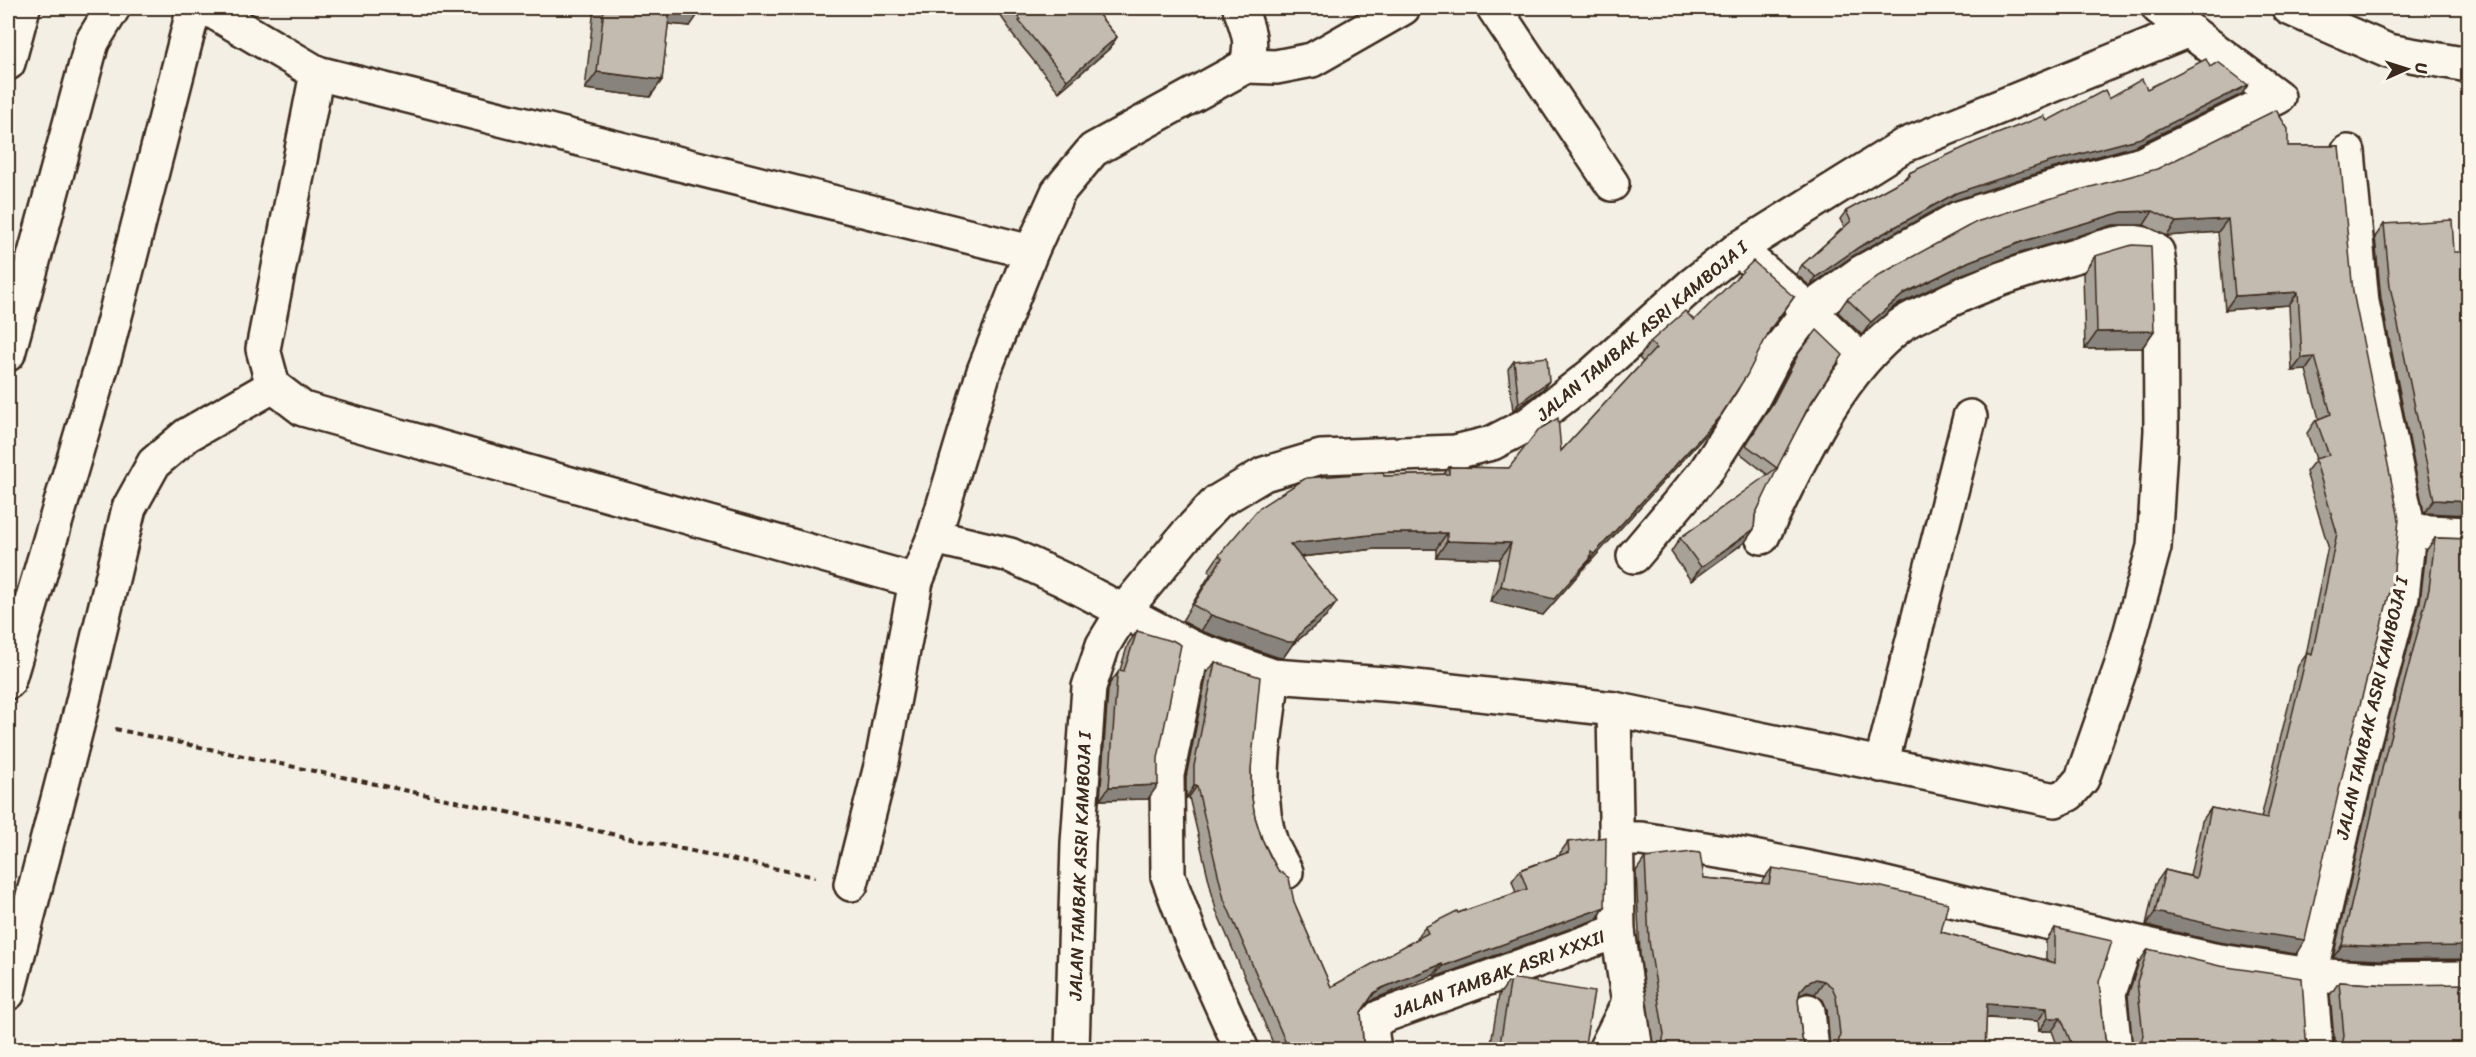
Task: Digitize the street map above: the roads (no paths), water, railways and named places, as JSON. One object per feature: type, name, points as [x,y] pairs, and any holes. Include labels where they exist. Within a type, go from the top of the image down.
[{"type":"main road","points":[[8,63],[23,8]]},
{"type":"main road","points":[[8,354],[102,8]]},
{"type":"main road","points":[[92,42],[113,8]]},
{"type":"main road","points":[[8,682],[106,351],[194,8]]},
{"type":"main road","points":[[207,8],[316,73],[1031,252]]},
{"type":"main road","points":[[1240,8],[1252,51],[1246,66]]},
{"type":"main road","points":[[851,884],[882,762],[916,581],[933,537],[984,371],[1031,252],[1058,192],[1093,150],[1246,66],[1276,67],[1312,60],[1403,8]]},
{"type":"main road","points":[[1494,8],[1612,184]]},
{"type":"main road","points":[[1634,556],[1705,472],[1752,400],[1777,352],[1809,310],[1862,272],[1959,218],[2050,189],[2142,164],[2278,97],[2159,8]]},
{"type":"main road","points":[[2289,8],[2388,51],[2469,65]]},
{"type":"main road","name":"JALAN TAMBAK ASRI KAMBOJA I","points":[[1072,1050],[1077,843],[1089,687],[1103,645],[1123,612],[1187,534],[1217,502],[1264,474],[1322,457],[1455,452],[1492,443],[1529,424],[1584,382],[1692,285],[1738,249],[1903,146],[2189,30]]},
{"type":"main road","points":[[316,73],[262,349],[273,386],[303,409],[916,581]]},
{"type":"main road","name":"JALAN TAMBAK ASRI KAMBOJA I","points":[[2316,1050],[2310,975],[2358,764],[2402,597],[2409,531],[2362,302],[2348,152]]},
{"type":"main road","points":[[933,537],[1010,555],[1064,580],[1193,648],[1273,676],[1398,685],[1614,709],[2055,800],[2069,794],[2082,779],[2121,667],[2154,547],[2161,431],[2161,282],[2157,252],[2145,243],[2119,243],[2014,272],[1950,299],[1902,324],[1861,361],[1810,441],[1762,537]]},
{"type":"main road","points":[[1738,249],[1809,310],[1861,361]]},
{"type":"main road","points":[[8,993],[79,718],[129,508],[154,463],[187,435],[273,386]]},
{"type":"main road","points":[[1881,765],[1970,417]]},
{"type":"main road","points":[[2409,531],[2469,534]]},
{"type":"main road","points":[[1193,648],[1167,775],[1168,876],[1191,935],[1242,1050]]},
{"type":"main road","points":[[1273,676],[1264,741],[1263,804],[1271,843],[1286,872]]},
{"type":"main road","points":[[1614,709],[1618,931],[1636,1050]]},
{"type":"main road","points":[[1616,839],[1641,839],[1754,857],[1873,880],[2214,960],[2310,975],[2380,979],[2469,978]]},
{"type":"main road","name":"JALAN TAMBAK ASRI XXXII","points":[[1374,1050],[1371,1028],[1380,1017],[1618,931]]},
{"type":"main road","points":[[2115,1050],[2109,993],[2127,940]]},
{"type":"main road","points":[[1605,1050],[1630,1000]]},
{"type":"main road","points":[[1808,1011],[1812,1050]]}]
